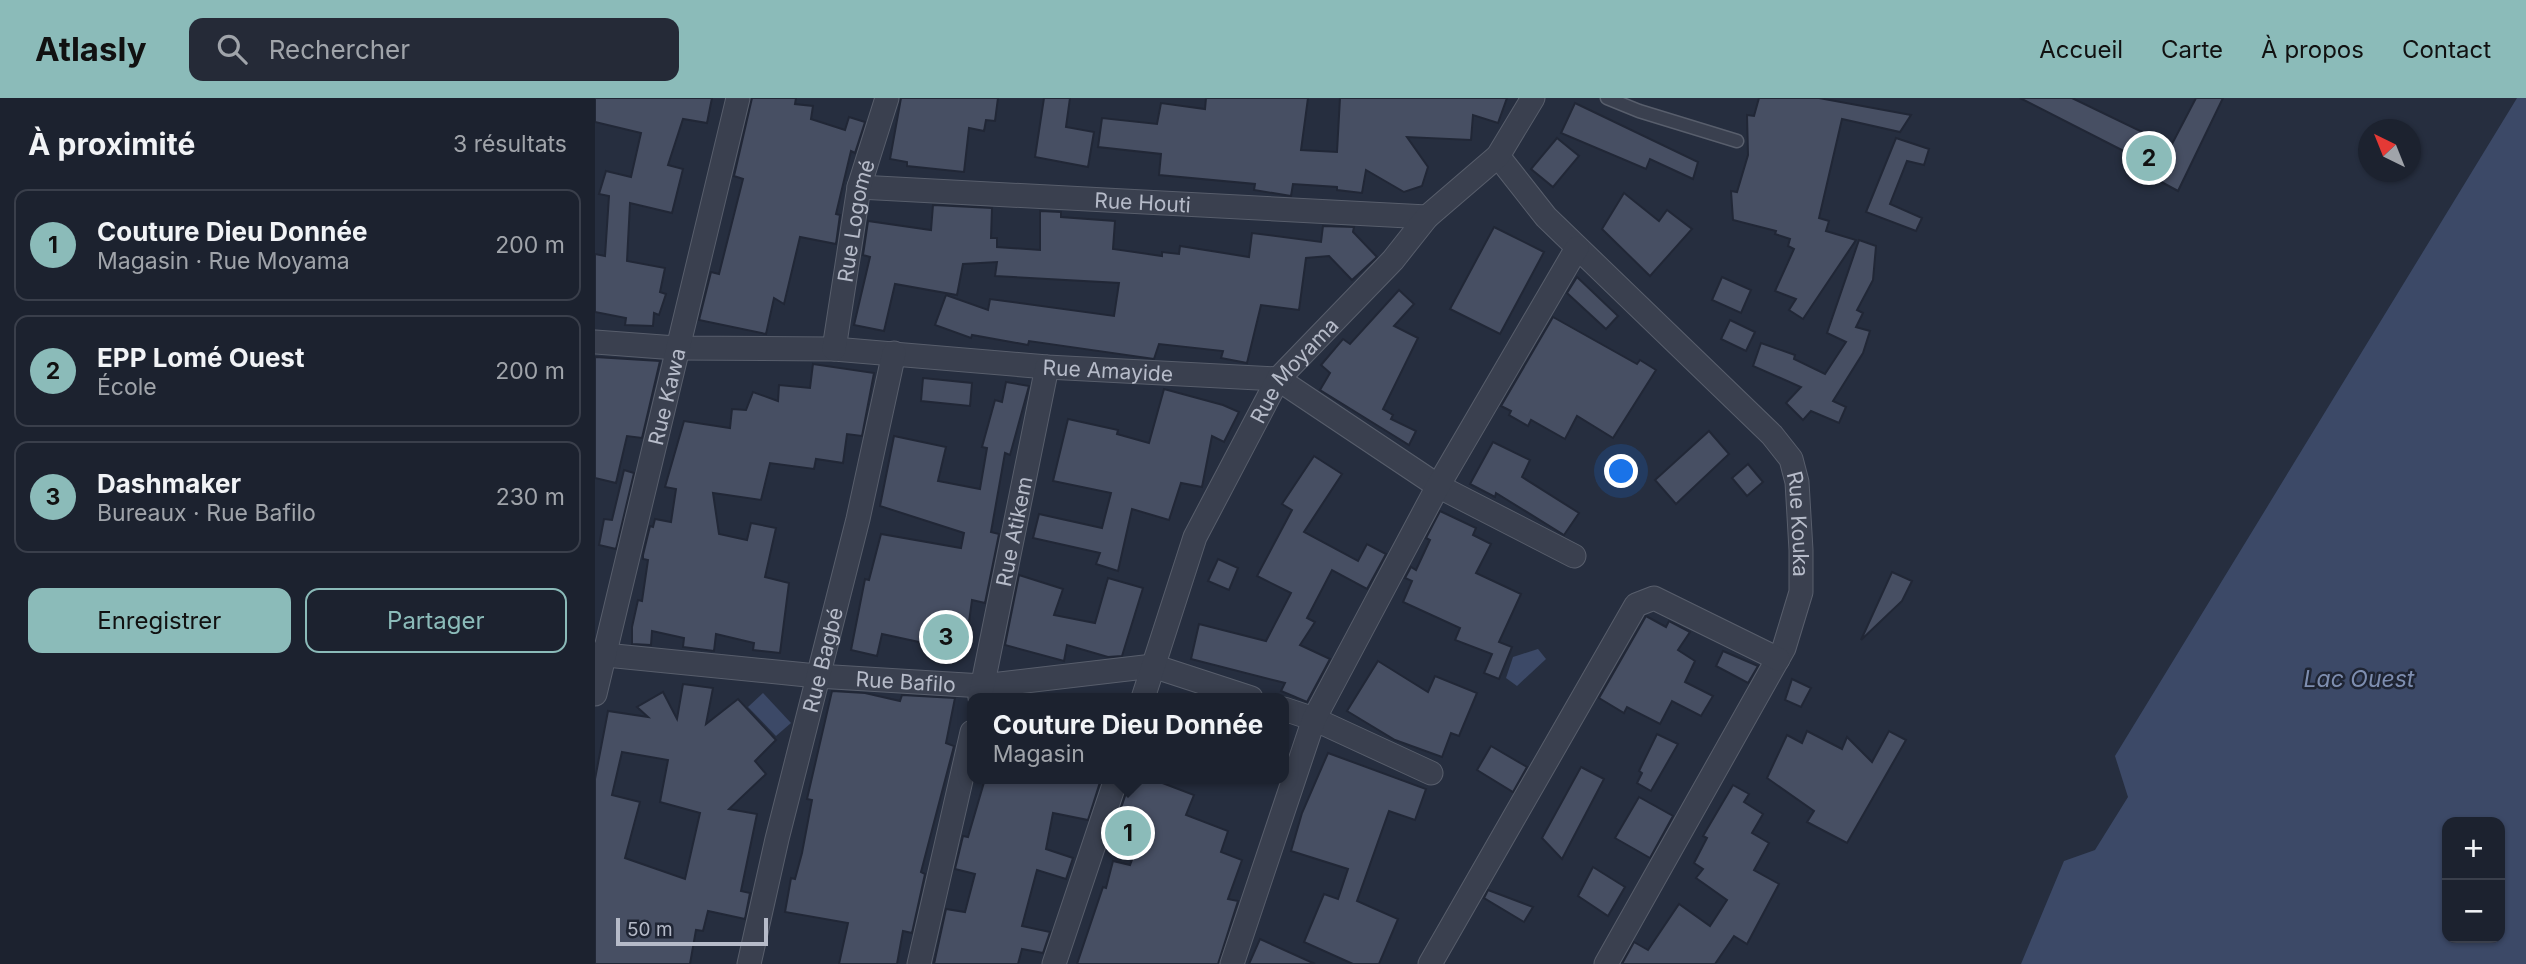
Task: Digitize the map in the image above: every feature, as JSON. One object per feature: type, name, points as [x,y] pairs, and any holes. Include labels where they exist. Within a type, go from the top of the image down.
[{"type":"street","name":"Rue Kawa","points":[[595,694],[600,654],[738,98]]},
{"type":"street","name":"Rue Logomé","points":[[834,349],[859,187],[887,98]]},
{"type":"street","name":"Rue Moyama","points":[[1145,693],[1195,537],[1278,379],[1393,260],[1427,217],[1498,156],[1532,98]]},
{"type":"street","name":"Rue Kouka","points":[[1498,156],[1546,218],[1772,435],[1791,459],[1797,482],[1801,593],[1794,621],[1778,659],[1606,964]]},
{"type":"street","name":"Rue Houti","points":[[859,187],[1427,217]]},
{"type":"street","points":[[1232,964],[1314,719],[1439,486],[1577,248]]},
{"type":"street","name":"Rue Amayide","points":[[595,342],[676,348],[834,349],[1047,367],[1278,379]]},
{"type":"street","name":"Rue Bagbé","points":[[749,964],[817,676],[858,519],[894,354]]},
{"type":"street","name":"Rue Atikem","points":[[982,692],[1047,367]]},
{"type":"street","points":[[1278,379],[1439,486],[1574,556]]},
{"type":"street","points":[[1430,964],[1636,605],[1654,598],[1778,659]]},
{"type":"street","name":"Rue Bafilo","points":[[600,654],[982,692],[1153,666],[1236,693]]},
{"type":"street","points":[[1289,711],[1314,719],[1431,773]]},
{"type":"street","points":[[919,964],[967,755]]},
{"type":"street","points":[[1054,964],[1115,784]]},
{"type":"lane","points":[[1607,98],[1639,111],[1737,141]]},
{"type":"lane","points":[[1639,111],[1642,98]]},
{"type":"water","name":"Lac Ouest","points":[[2517,98],[2526,98],[2526,964],[2021,964],[2064,861],[2095,850],[2128,797],[2115,756]]},
{"type":"water","points":[[1538,649],[1546,659],[1517,686],[1506,678],[1513,657]]},
{"type":"water","points":[[763,693],[791,723],[776,736],[748,707]]},
{"type":"building","points":[[595,98],[712,98],[707,123],[683,119],[668,165],[683,169],[672,213],[630,203],[627,261],[665,268],[660,292],[666,294],[659,315],[654,313],[653,326],[625,325],[626,318],[595,312],[595,254],[605,256],[609,196],[599,194],[606,171],[631,177],[641,133],[595,122]]},
{"type":"building","points":[[752,98],[796,98],[795,104],[813,106],[811,119],[845,130],[849,117],[865,122],[855,153],[851,151],[836,214],[840,215],[836,244],[800,237],[784,304],[774,298],[766,334],[699,320],[711,272],[719,274],[743,179],[734,176]]},
{"type":"building","points":[[901,98],[998,98],[995,121],[986,120],[984,131],[969,128],[964,172],[907,166],[907,162],[890,159]]},
{"type":"building","points":[[1044,98],[1070,98],[1066,127],[1094,132],[1088,167],[1035,157]]},
{"type":"building","points":[[1206,98],[1308,98],[1301,150],[1337,152],[1340,98],[1507,98],[1498,123],[1473,115],[1471,140],[1407,137],[1428,167],[1422,186],[1404,192],[1366,170],[1362,193],[1337,190],[1337,187],[1293,184],[1291,196],[1254,190],[1255,184],[1159,175],[1161,154],[1098,147],[1102,118],[1157,124],[1161,103],[1205,109]]},
{"type":"building","points":[[1759,98],[1819,98],[1911,115],[1900,132],[1842,119],[1819,218],[1829,221],[1826,231],[1856,240],[1803,319],[1789,310],[1796,299],[1775,291],[1794,249],[1788,246],[1790,239],[1775,234],[1776,231],[1733,220],[1731,191],[1737,192],[1748,155],[1747,115],[1754,116]]},
{"type":"building","points":[[2020,98],[2072,98],[2171,146],[2196,98],[2223,98],[2178,191],[2154,178],[2159,169]]},
{"type":"building","points":[[1575,103],[1698,162],[1693,179],[1650,159],[1646,169],[1561,133]]},
{"type":"building","points":[[1557,138],[1579,156],[1553,187],[1531,169]]},
{"type":"building","points":[[1896,138],[1929,149],[1924,165],[1907,161],[1890,204],[1922,218],[1916,231],[1866,212]]},
{"type":"building","points":[[1624,193],[1659,221],[1667,210],[1692,229],[1650,276],[1602,229]]},
{"type":"building","points":[[933,205],[992,208],[991,238],[997,238],[997,247],[1040,250],[1040,211],[1061,212],[1061,217],[1115,221],[1113,249],[1162,256],[1162,252],[1179,254],[1180,246],[1249,257],[1252,233],[1321,242],[1323,226],[1354,227],[1353,232],[1377,257],[1352,280],[1329,256],[1306,258],[1299,310],[1261,305],[1247,363],[1221,358],[1223,351],[1159,344],[1154,359],[1029,341],[1028,345],[972,335],[971,338],[935,325],[946,295],[988,310],[990,299],[1114,316],[1119,283],[995,276],[997,262],[963,264],[957,295],[895,284],[884,331],[854,325],[870,257],[863,255],[868,221],[931,230]]},
{"type":"building","points":[[1494,227],[1544,252],[1500,334],[1450,309]]},
{"type":"building","points":[[1859,240],[1876,246],[1873,280],[1857,310],[1863,313],[1856,327],[1870,331],[1863,353],[1833,401],[1846,407],[1839,423],[1811,411],[1803,420],[1786,403],[1801,387],[1753,366],[1761,343],[1795,355],[1794,359],[1825,374],[1846,342],[1827,333]]},
{"type":"building","points":[[1577,277],[1618,316],[1606,329],[1567,293]]},
{"type":"building","points":[[1722,277],[1751,290],[1741,313],[1712,300]]},
{"type":"building","points":[[1399,290],[1414,304],[1394,326],[1418,338],[1383,409],[1393,415],[1391,419],[1416,431],[1409,445],[1320,390],[1330,373],[1321,365],[1343,339],[1350,344]]},
{"type":"building","points":[[1553,317],[1637,364],[1640,360],[1656,370],[1613,438],[1577,416],[1565,439],[1531,420],[1528,426],[1509,415],[1511,411],[1501,406]]},
{"type":"building","points":[[1730,320],[1755,332],[1746,351],[1721,339]]},
{"type":"building","points":[[595,357],[660,361],[642,438],[627,436],[616,483],[595,478]]},
{"type":"building","points":[[813,364],[874,373],[862,436],[847,434],[843,463],[816,459],[814,469],[770,463],[761,500],[713,493],[719,534],[747,540],[751,523],[776,528],[765,577],[789,583],[780,653],[753,650],[754,643],[716,634],[714,651],[683,647],[684,638],[652,631],[651,645],[632,644],[632,627],[638,600],[642,601],[648,560],[643,559],[643,555],[650,526],[653,527],[655,519],[671,522],[676,489],[665,487],[684,421],[730,428],[732,409],[746,410],[753,392],[778,401],[779,385],[810,388]]},
{"type":"building","points":[[923,378],[972,383],[970,406],[921,401]]},
{"type":"building","points":[[1006,382],[1029,386],[1010,455],[1005,453],[991,532],[999,534],[985,603],[972,600],[965,652],[882,634],[877,656],[851,650],[865,579],[869,580],[881,534],[961,548],[964,533],[880,506],[894,436],[946,447],[938,481],[980,489],[987,448],[982,447],[995,400],[1002,402]]},
{"type":"building","points":[[1164,389],[1239,412],[1224,442],[1212,436],[1202,487],[1181,483],[1169,520],[1132,509],[1118,571],[1096,564],[1100,553],[1033,538],[1039,514],[1102,528],[1111,493],[1053,481],[1068,419],[1118,430],[1117,434],[1149,443]]},
{"type":"building","points":[[1709,431],[1729,454],[1676,504],[1655,480]]},
{"type":"building","points":[[1493,442],[1530,460],[1522,477],[1579,513],[1564,535],[1496,493],[1495,497],[1470,484]]},
{"type":"building","points":[[1314,456],[1342,474],[1304,532],[1358,561],[1367,544],[1386,554],[1367,589],[1332,570],[1307,618],[1315,622],[1300,645],[1330,659],[1307,702],[1281,691],[1285,683],[1191,659],[1199,624],[1266,641],[1291,593],[1257,576],[1292,510],[1282,504]]},
{"type":"building","points":[[1748,464],[1763,482],[1747,496],[1732,478]]},
{"type":"building","points":[[624,470],[634,473],[616,549],[599,545],[604,519],[612,520]]},
{"type":"building","points":[[1440,511],[1476,528],[1473,535],[1491,544],[1476,573],[1521,594],[1499,642],[1512,647],[1499,679],[1484,673],[1492,654],[1455,640],[1460,628],[1403,602],[1412,581],[1405,578],[1411,567],[1416,570],[1430,540],[1426,538]]},
{"type":"building","points":[[1218,559],[1238,568],[1229,590],[1208,581]]},
{"type":"building","points":[[1892,572],[1912,581],[1902,601],[1861,640]]},
{"type":"building","points":[[1019,575],[1063,589],[1054,615],[1095,623],[1108,578],[1143,588],[1122,656],[1108,657],[1067,645],[1064,661],[1005,645]]},
{"type":"building","points":[[1646,616],[1666,627],[1669,621],[1690,632],[1678,650],[1695,661],[1685,682],[1713,696],[1701,716],[1672,701],[1660,724],[1627,707],[1624,713],[1599,698]]},
{"type":"building","points":[[1723,651],[1758,666],[1748,683],[1716,666]]},
{"type":"building","points":[[1378,661],[1428,692],[1435,676],[1477,693],[1459,736],[1451,733],[1442,757],[1395,740],[1347,711]]},
{"type":"building","points":[[1792,679],[1811,688],[1801,707],[1785,700]]},
{"type":"building","points":[[683,684],[713,688],[706,724],[738,699],[776,740],[755,761],[766,774],[729,809],[757,814],[741,891],[750,893],[745,919],[708,911],[703,931],[696,930],[690,964],[595,964],[595,779],[608,711],[648,717],[637,707],[663,692],[677,719]],"holes":[[[622,752],[668,760],[660,802],[700,813],[685,879],[625,858],[640,802],[612,795]]]},
{"type":"building","points":[[832,691],[865,693],[900,701],[902,695],[955,698],[946,743],[954,746],[921,872],[925,874],[912,933],[903,931],[897,964],[839,964],[848,923],[785,912],[791,878],[795,879],[802,853],[812,800],[807,799]]},
{"type":"building","points":[[1807,731],[1842,749],[1847,737],[1872,762],[1889,731],[1906,740],[1847,843],[1807,822],[1814,811],[1767,778],[1787,735],[1802,743]]},
{"type":"building","points":[[1657,734],[1678,744],[1651,791],[1637,783],[1642,773],[1639,771]]},
{"type":"building","points":[[1491,746],[1527,767],[1513,792],[1477,770]]},
{"type":"building","points":[[1328,753],[1426,789],[1415,820],[1389,811],[1357,901],[1398,919],[1379,964],[1353,964],[1304,942],[1324,894],[1338,899],[1348,869],[1291,851],[1302,813]]},
{"type":"building","points":[[1581,767],[1604,779],[1562,859],[1542,838]]},
{"type":"building","points":[[984,784],[1099,784],[1088,820],[1053,813],[1046,849],[1073,858],[1066,879],[1037,870],[1022,926],[1050,932],[1043,953],[1022,949],[1018,964],[934,964],[946,909],[965,912],[975,874],[955,869],[963,836],[968,837]]},
{"type":"building","points":[[1135,784],[1165,784],[1194,795],[1186,815],[1228,831],[1221,852],[1242,860],[1228,899],[1238,901],[1218,964],[1077,964],[1103,887],[1106,888],[1113,861],[1130,865],[1141,835],[1115,826],[1127,790],[1133,791]]},
{"type":"building","points":[[1733,785],[1749,794],[1744,802],[1763,814],[1752,833],[1769,843],[1754,870],[1779,884],[1747,944],[1734,936],[1715,964],[1622,964],[1634,942],[1648,950],[1679,904],[1710,926],[1727,900],[1696,878],[1703,869],[1694,863],[1707,838],[1703,836]]},
{"type":"building","points":[[1639,797],[1673,816],[1650,858],[1615,838]]},
{"type":"building","points":[[1593,867],[1625,887],[1608,916],[1578,896]]},
{"type":"building","points":[[1488,890],[1533,907],[1524,922],[1484,898]]},
{"type":"building","points":[[1260,939],[1315,964],[1249,964]]},
{"type":"place","name":"EPP Lomé Ouest","points":[[2149,158]]},
{"type":"place","name":"Dashmaker","points":[[946,637]]},
{"type":"place","name":"Couture Dieu Donnée","points":[[1128,833]]}]
